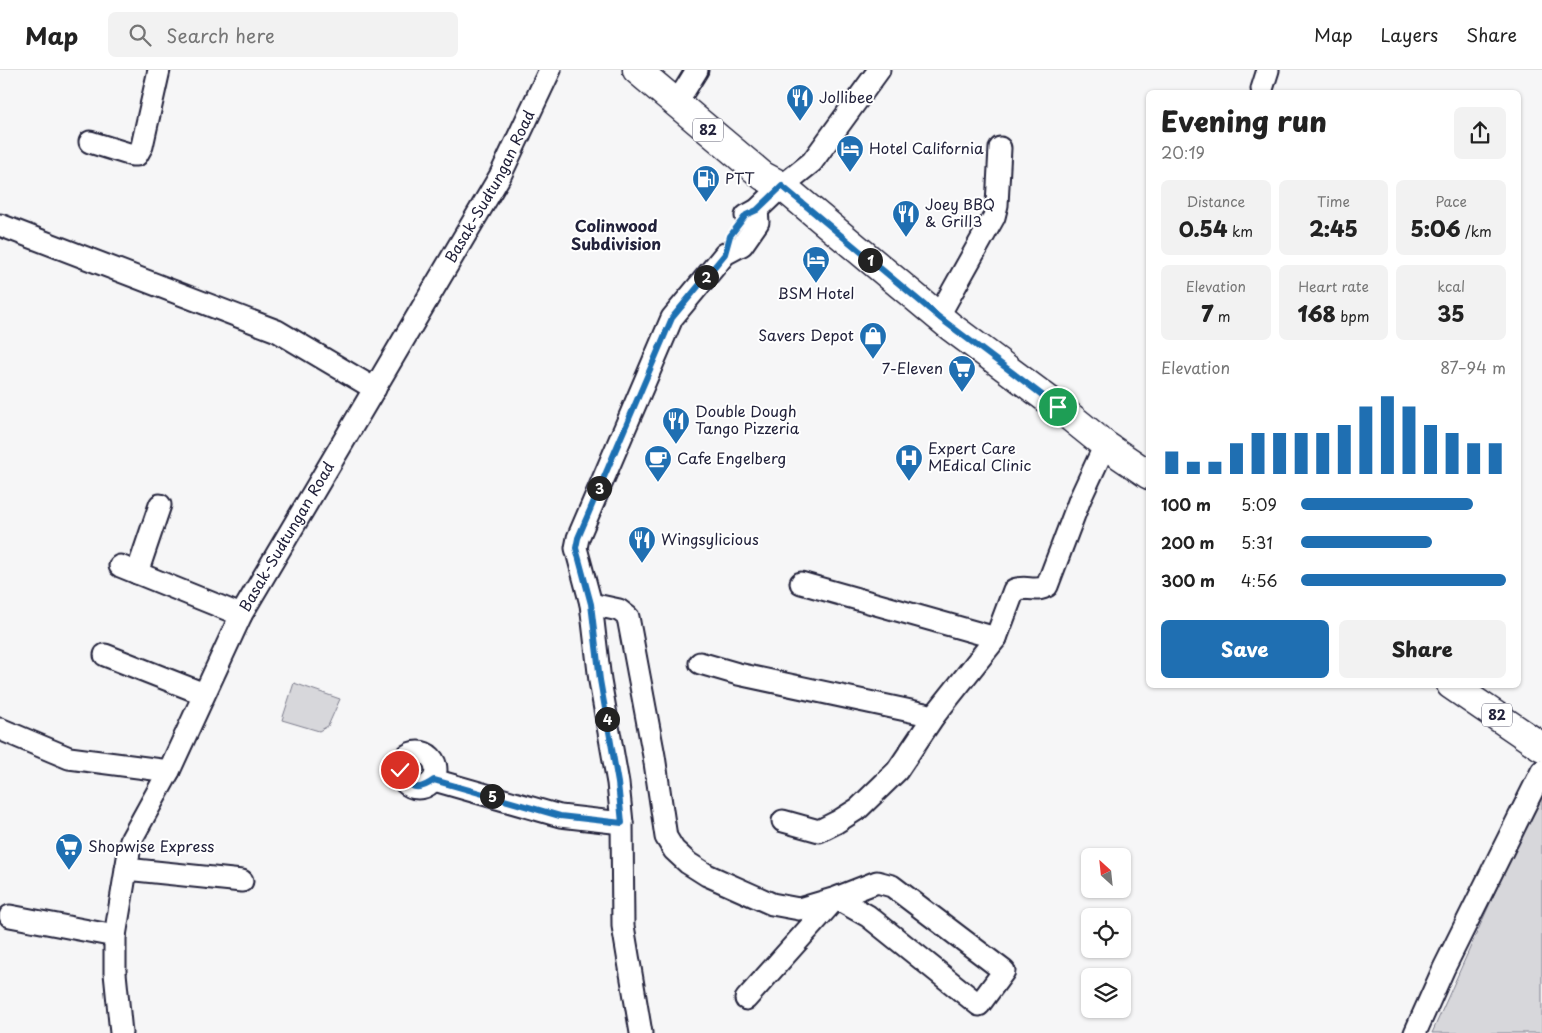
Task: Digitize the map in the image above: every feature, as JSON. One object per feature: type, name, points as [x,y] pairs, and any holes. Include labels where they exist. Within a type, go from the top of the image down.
[{"type":"main road","name":"82","points":[[637,70],[763,176],[782,186],[938,317],[1105,445],[1146,473]]},
{"type":"main road","name":"82","points":[[660,70],[690,81],[771,166],[782,186]]},
{"type":"main road","name":"82","points":[[1454,688],[1542,747]]},
{"type":"street","points":[[90,142],[137,155],[142,146],[159,70]]},
{"type":"street","name":"Basak-Sudtungan Road","points":[[121,1033],[115,973],[115,936],[131,840],[169,770],[241,616],[500,176],[550,70]]},
{"type":"street","points":[[641,1033],[623,926],[622,823],[618,783],[600,680],[591,604],[576,548],[578,538],[672,318],[725,254],[742,245],[758,222],[757,210],[782,186],[812,162],[879,70]]},
{"type":"street","points":[[938,317],[994,217],[997,205],[1000,148]]},
{"type":"street","points":[[0,226],[277,331],[375,389]]},
{"type":"street","points":[[783,821],[819,831],[838,822],[859,808],[897,771],[934,716],[996,638],[1014,590],[1019,587],[1038,590],[1047,586],[1080,500],[1105,445]]},
{"type":"street","points":[[160,505],[129,570],[241,616]]},
{"type":"street","points":[[801,583],[996,638]]},
{"type":"street","points":[[591,604],[619,610],[628,617],[654,756],[666,837],[674,850],[707,875],[772,904],[799,909],[836,898],[877,882],[892,886],[1004,971],[978,1005],[868,916],[836,898]]},
{"type":"street","points":[[105,656],[204,694]]},
{"type":"street","points":[[700,663],[738,674],[934,716]]},
{"type":"street","points":[[0,729],[69,758],[169,770]]},
{"type":"street","points":[[1415,1033],[1444,968],[1542,771]]},
{"type":"street","points":[[434,780],[560,816],[622,823]]},
{"type":"street","points":[[126,869],[242,881]]},
{"type":"street","points":[[746,999],[836,898]]},
{"type":"street","points":[[10,916],[115,936]]},
{"type":"shaded area","points":[[294,683],[340,699],[328,726],[319,731],[282,720]]},
{"type":"shaded area","points":[[1542,787],[1542,1033],[1432,1033]]},
{"type":"place","name":"Jollibee","points":[[800,122]]},
{"type":"place","name":"Hotel California","points":[[850,173]]},
{"type":"place","name":"PTT","points":[[706,203]]},
{"type":"place","name":"Joey BBQ & Grill3","points":[[906,238]]},
{"type":"place","name":"BSM Hotel","points":[[816,284]]},
{"type":"place","name":"Savers Depot","points":[[873,360]]},
{"type":"place","name":"7-Eleven","points":[[962,393]]},
{"type":"place","name":"Double Dough Tango Pizzeria","points":[[676,445]]},
{"type":"place","name":"Expert Care MEdical Clinic","points":[[909,482]]},
{"type":"place","name":"Cafe Engelberg","points":[[658,483]]},
{"type":"place","name":"Wingsylicious","points":[[642,564]]},
{"type":"place","name":"Shopwise Express","points":[[69,871]]},
{"type":"district","name":"Colinwood Subdivision","points":[[616,235]]},
{"type":"route","points":[[400,770],[404,781],[413,787],[425,787],[434,780],[560,816],[622,823],[618,783],[600,680],[591,604],[576,548],[578,538],[672,318],[725,254],[730,236],[746,215],[757,210],[782,186],[940,318],[1058,407]]}]
